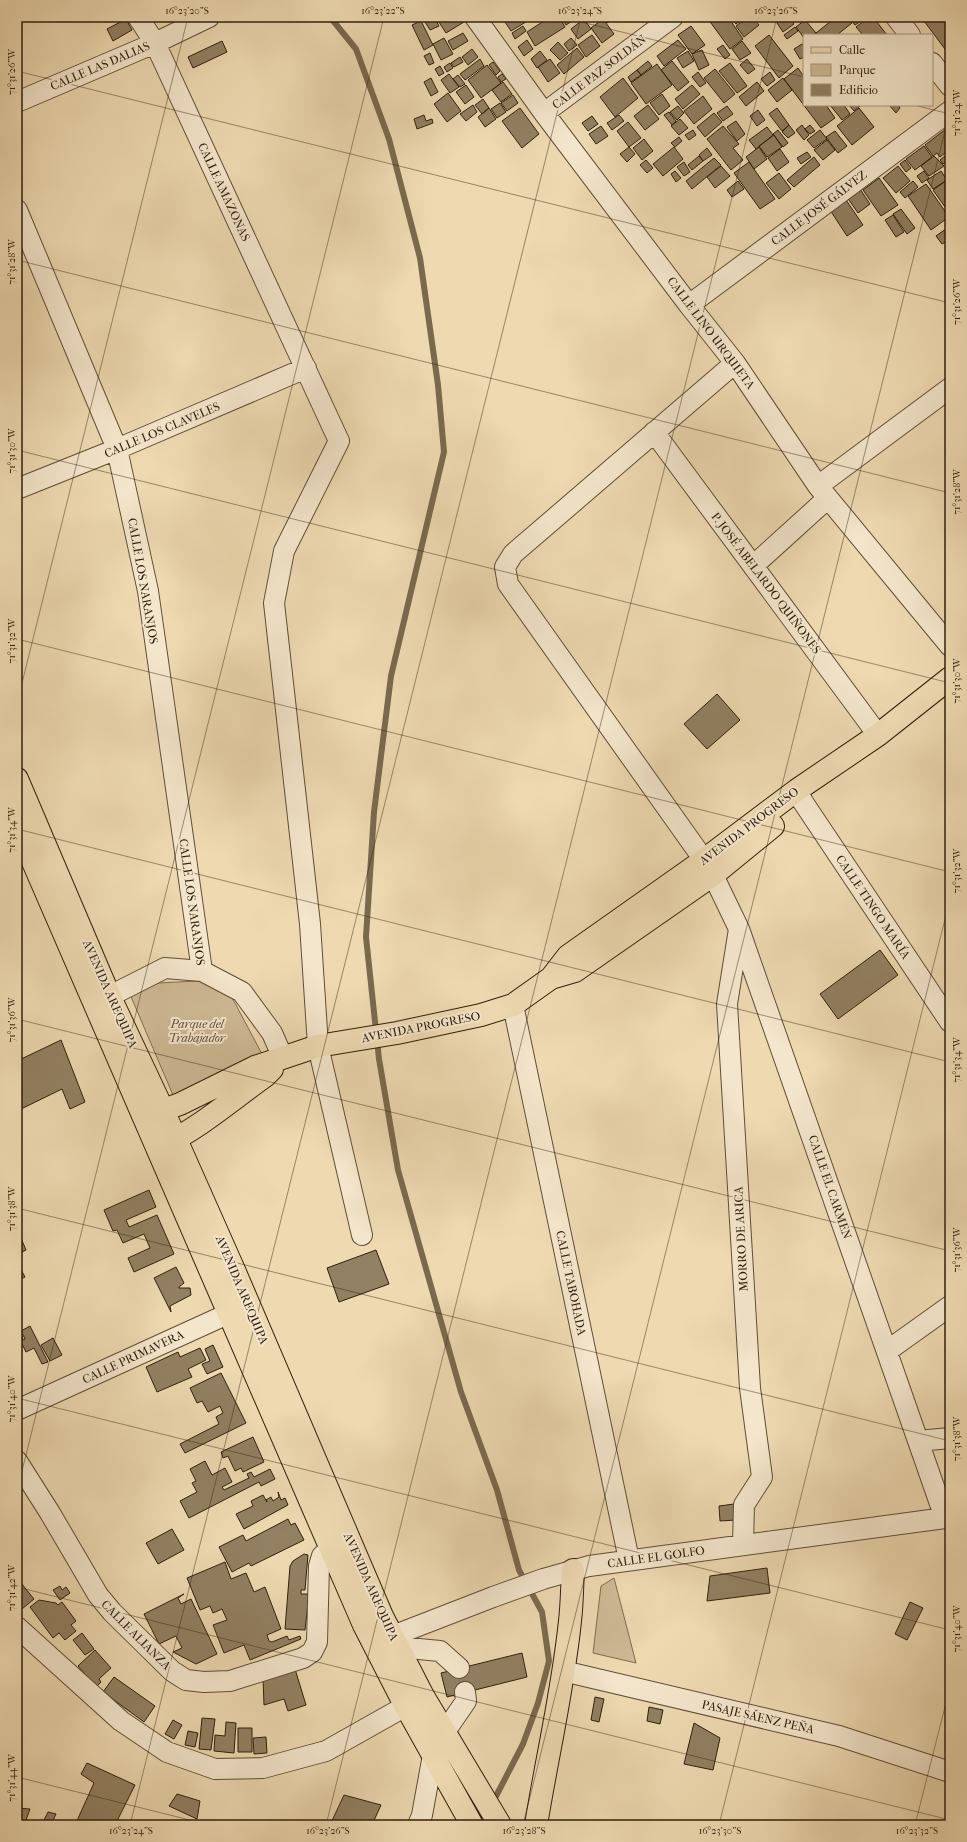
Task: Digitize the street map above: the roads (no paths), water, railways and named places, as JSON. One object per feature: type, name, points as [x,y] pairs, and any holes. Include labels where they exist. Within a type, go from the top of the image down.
[{"type":"main road","name":"AVENIDA PROGRESO","points":[[154,1113],[180,1104],[255,1067],[323,1045],[397,1033],[481,1015],[513,1006],[552,978],[576,971],[950,678]]},
{"type":"main road","name":"AVENIDA PROGRESO","points":[[800,796],[950,692]]},
{"type":"main road","name":"AVENIDA AREQUIPA","points":[[17,778],[22,824],[154,1113],[388,1642],[414,1701],[433,1755],[472,1825]]},
{"type":"main road","name":"AVENIDA PROGRESO","points":[[167,1143],[265,1076],[283,1058]]},
{"type":"main road","name":"AVENIDA AREQUIPA","points":[[239,1308],[330,1548],[388,1642]]},
{"type":"main road","points":[[536,1825],[563,1671],[570,1620],[573,1570]]},
{"type":"main road","name":"AVENIDA AREQUIPA","points":[[414,1701],[444,1733],[500,1825]]},
{"type":"street","name":"CALLE AMAZONAS","points":[[138,17],[155,43],[339,441],[284,551],[274,603],[323,1045]]},
{"type":"street","name":"CALLE LAS DALIAS","points":[[17,102],[155,43],[209,17]]},
{"type":"street","name":"CALLE LINO URQUIETA","points":[[475,17],[544,113],[735,363],[823,492],[950,646]]},
{"type":"street","name":"CALLE PAZ SOLDÁN","points":[[544,113],[673,17]]},
{"type":"street","points":[[896,17],[909,34]]},
{"type":"street","points":[[933,64],[950,86]]},
{"type":"street","name":"CALLE JOSÉ GÁLVEZ","points":[[689,304],[950,111]]},
{"type":"street","name":"CALLE LOS NARANJOS","points":[[17,210],[118,449],[148,591],[202,971]]},
{"type":"street","name":"CALLE EL CARMEN","points":[[735,363],[513,554],[505,567],[508,584],[708,868],[739,929],[767,1004],[886,1351],[918,1441],[948,1518]]},
{"type":"street","name":"CALLE LOS CLAVELES","points":[[17,489],[118,449],[306,368]]},
{"type":"street","points":[[753,566],[823,492],[950,388]]},
{"type":"street","name":"P. JOSÉ ABELARDO QUIÑONES","points":[[654,432],[878,734]]},
{"type":"street","name":"CALLE TINGO MARÍA","points":[[800,796],[950,1022]]},
{"type":"street","name":"MORRO DE ARICA","points":[[739,929],[727,1004],[750,1388],[762,1478],[744,1505],[743,1545]]},
{"type":"street","points":[[102,999],[165,968],[202,971],[242,992],[272,1033],[283,1058]]},
{"type":"street","name":"CALLE TABOHADA","points":[[513,1006],[629,1560]]},
{"type":"street","points":[[323,1045],[362,1235]]},
{"type":"street","points":[[886,1351],[950,1306]]},
{"type":"street","name":"CALLE PRIMAVERA","points":[[17,1410],[239,1308]]},
{"type":"street","points":[[918,1441],[950,1438]]},
{"type":"street","name":"CALLE ALIANZA","points":[[17,1461],[50,1513],[98,1595],[112,1612],[172,1671],[186,1680],[204,1682],[230,1681],[303,1658],[312,1652],[317,1642],[319,1566],[322,1556],[330,1548]]},
{"type":"street","name":"CALLE EL GOLFO","points":[[388,1642],[493,1597],[573,1570],[629,1560],[948,1518]]},
{"type":"street","points":[[17,1627],[121,1721],[167,1752],[215,1768],[263,1768],[326,1751],[414,1701]]},
{"type":"street","points":[[388,1642],[440,1651],[459,1668]]},
{"type":"street","name":"PASAJE SÁENZ PEÑA","points":[[563,1671],[839,1736],[950,1772]]},
{"type":"street","points":[[444,1733],[466,1701],[465,1692]]},
{"type":"street","points":[[418,1825],[422,1815],[433,1755]]},
{"type":"waterway","points":[[330,17],[356,49],[389,139],[420,258],[438,385],[444,452],[391,676],[374,812],[366,937],[379,1059],[398,1170],[461,1392],[497,1490],[519,1570],[542,1612],[549,1661],[538,1703],[523,1744],[493,1802]]},
{"type":"park label","name":"Parque del Trabajador","points":[[197,1031]]}]
